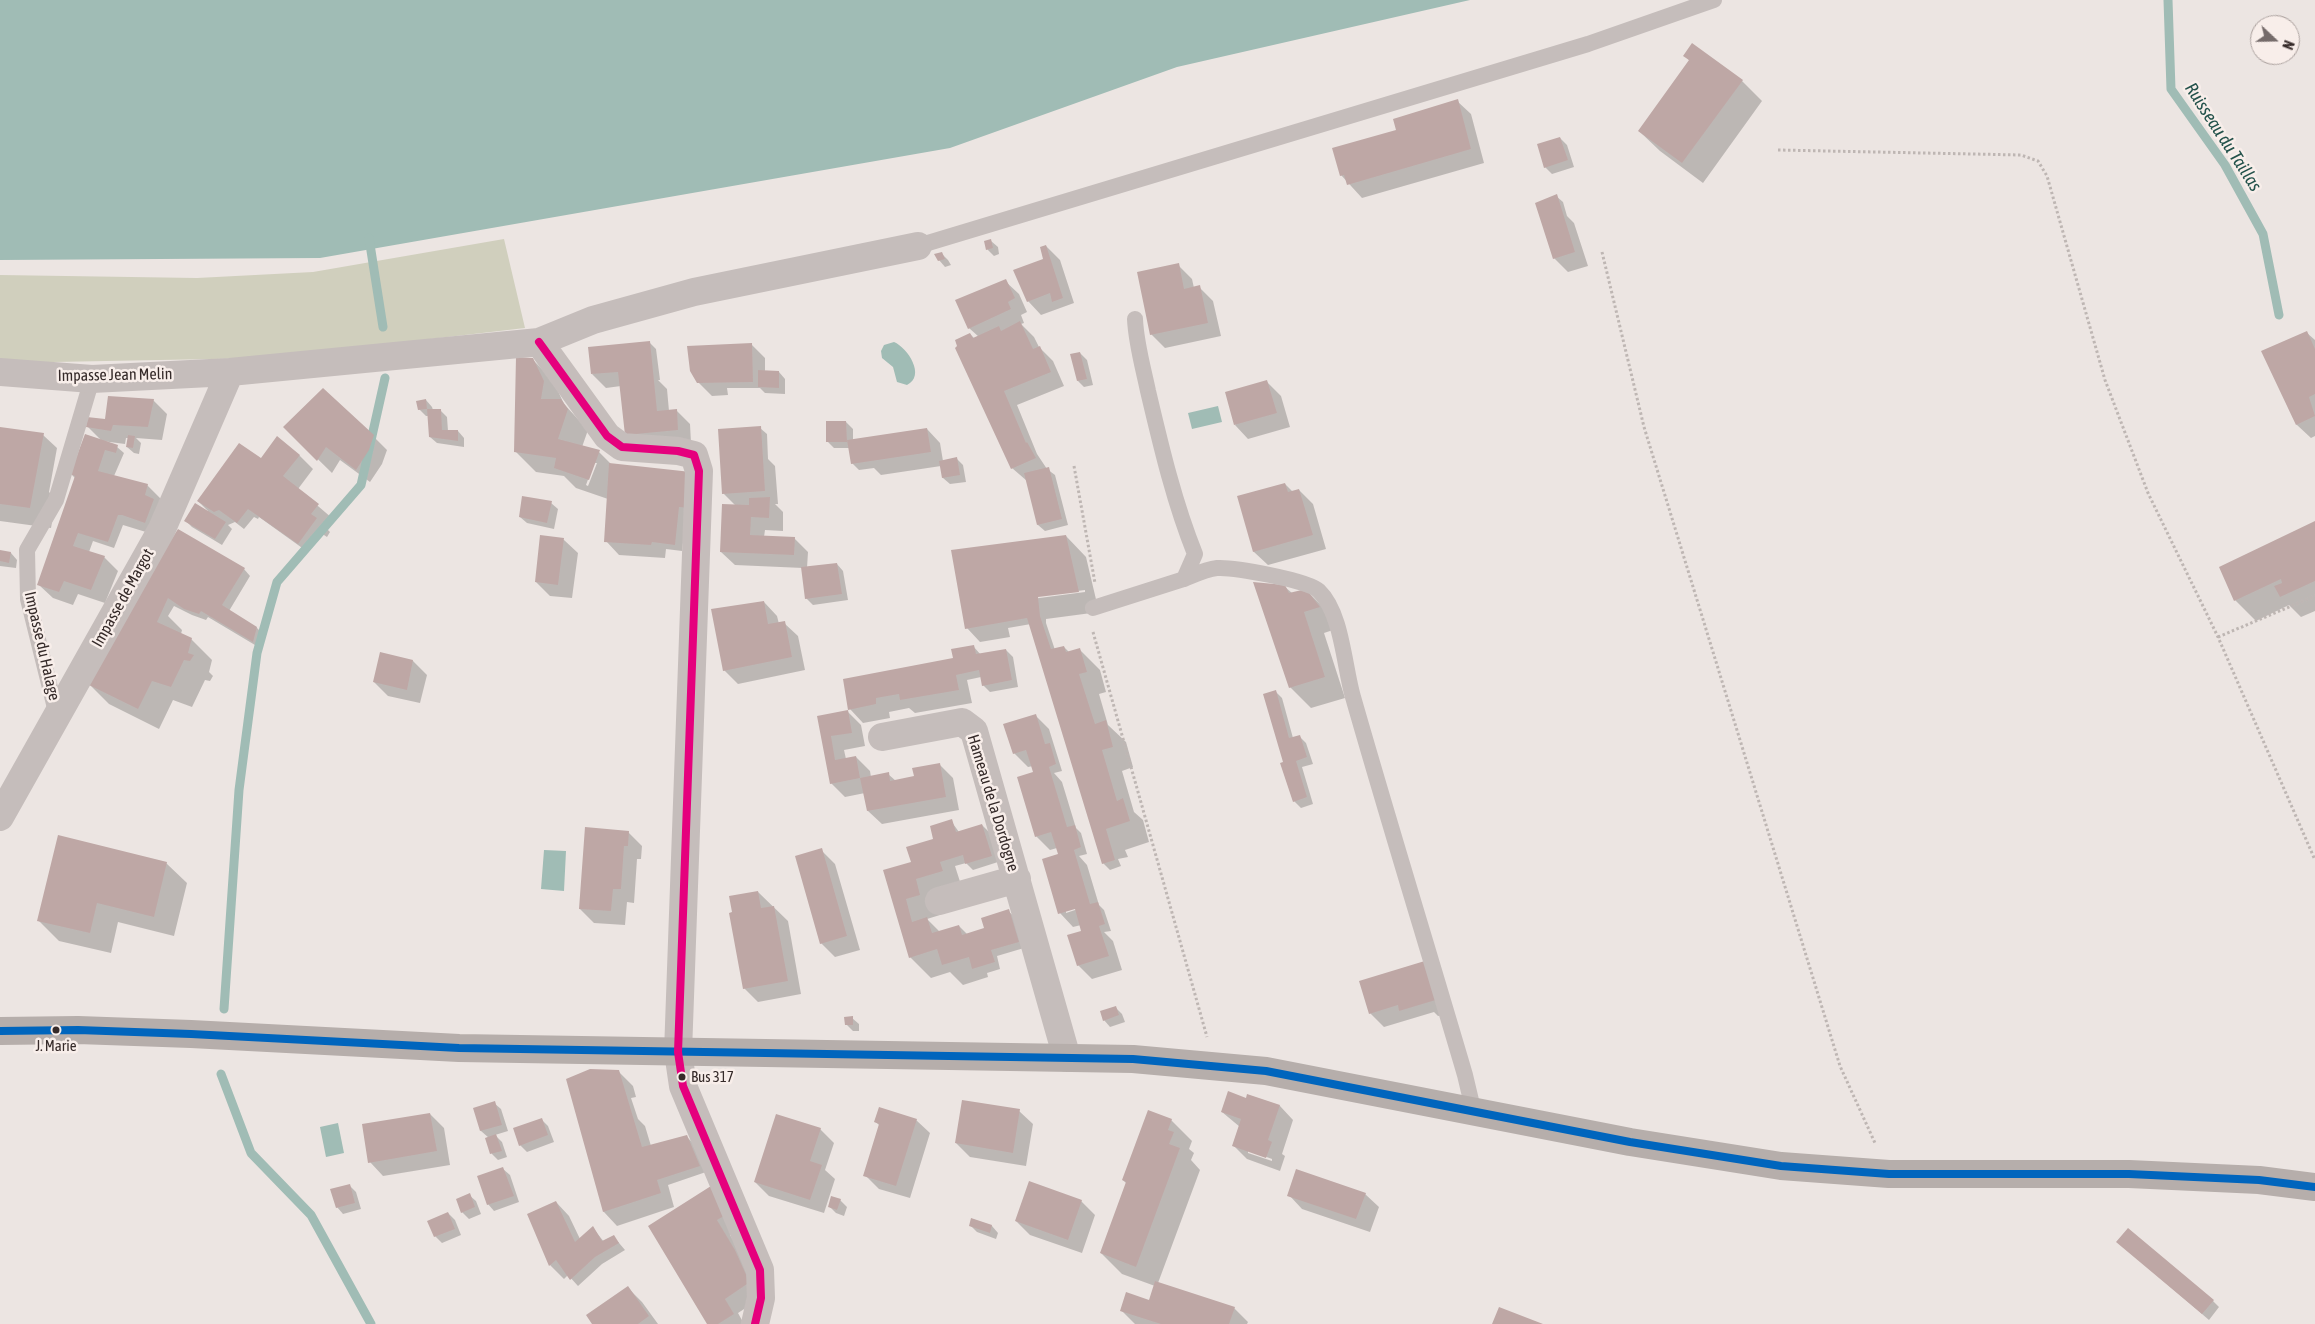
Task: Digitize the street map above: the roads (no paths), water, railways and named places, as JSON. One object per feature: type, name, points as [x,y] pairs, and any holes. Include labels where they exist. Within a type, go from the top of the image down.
[{"type":"main road","points":[[0,1031],[78,1030],[460,1048],[1133,1059],[1266,1070],[1630,1142],[1772,1164],[1889,1174],[2129,1174],[2259,1180],[2315,1186]]},
{"type":"street","name":"Impasse Jean Melin","points":[[0,372],[92,379],[230,372],[539,342],[593,320],[694,292],[918,246]]},
{"type":"street","points":[[539,342],[607,436],[622,447],[678,452],[694,456],[699,471],[678,1052],[683,1086],[760,1270],[761,1298],[755,1324]]},
{"type":"street","name":"Impasse de Margot","points":[[1,812],[162,529],[230,372]]},
{"type":"street","name":"Hameau de la Dordogne","points":[[882,737],[962,722],[970,726],[974,731],[1067,1058]]},
{"type":"street","name":"Hameau de la Dordogne","points":[[939,901],[1017,879]]},
{"type":"lane","points":[[918,246],[1579,46],[1714,0]]},
{"type":"lane","points":[[1135,319],[1136,336],[1155,420],[1186,532],[1195,554],[1184,579]]},
{"type":"lane","name":"Impasse du Halage","points":[[57,716],[28,599],[27,550],[56,500],[92,379]]},
{"type":"lane","points":[[1093,608],[1215,568],[1238,568],[1300,582],[1317,589],[1327,599],[1333,613],[1352,695],[1465,1075],[1474,1112]]},
{"type":"water","points":[[0,0],[1470,0],[1177,67],[950,148],[320,258],[0,260]]},
{"type":"water","points":[[894,342],[905,350],[913,362],[915,375],[907,385],[897,382],[893,367],[882,358],[881,351],[884,345]]},
{"type":"water","points":[[1218,406],[1222,422],[1192,429],[1188,413]]},
{"type":"water","points":[[544,850],[566,851],[564,891],[541,889]]},
{"type":"water","points":[[338,1123],[344,1153],[326,1157],[320,1127]]},
{"type":"waterway","name":"Ruisseau du Taillas","points":[[2168,0],[2171,89],[2225,165],[2263,234],[2279,315]]},
{"type":"waterway","points":[[369,238],[383,327]]},
{"type":"waterway","points":[[224,1009],[239,790],[257,653],[277,582],[361,485],[385,378]]},
{"type":"waterway","points":[[221,1074],[251,1153],[311,1215],[371,1324]]},
{"type":"place","name":"J. Marie","points":[[56,1030]]},
{"type":"place","name":"Bus 317","points":[[682,1077]]}]
